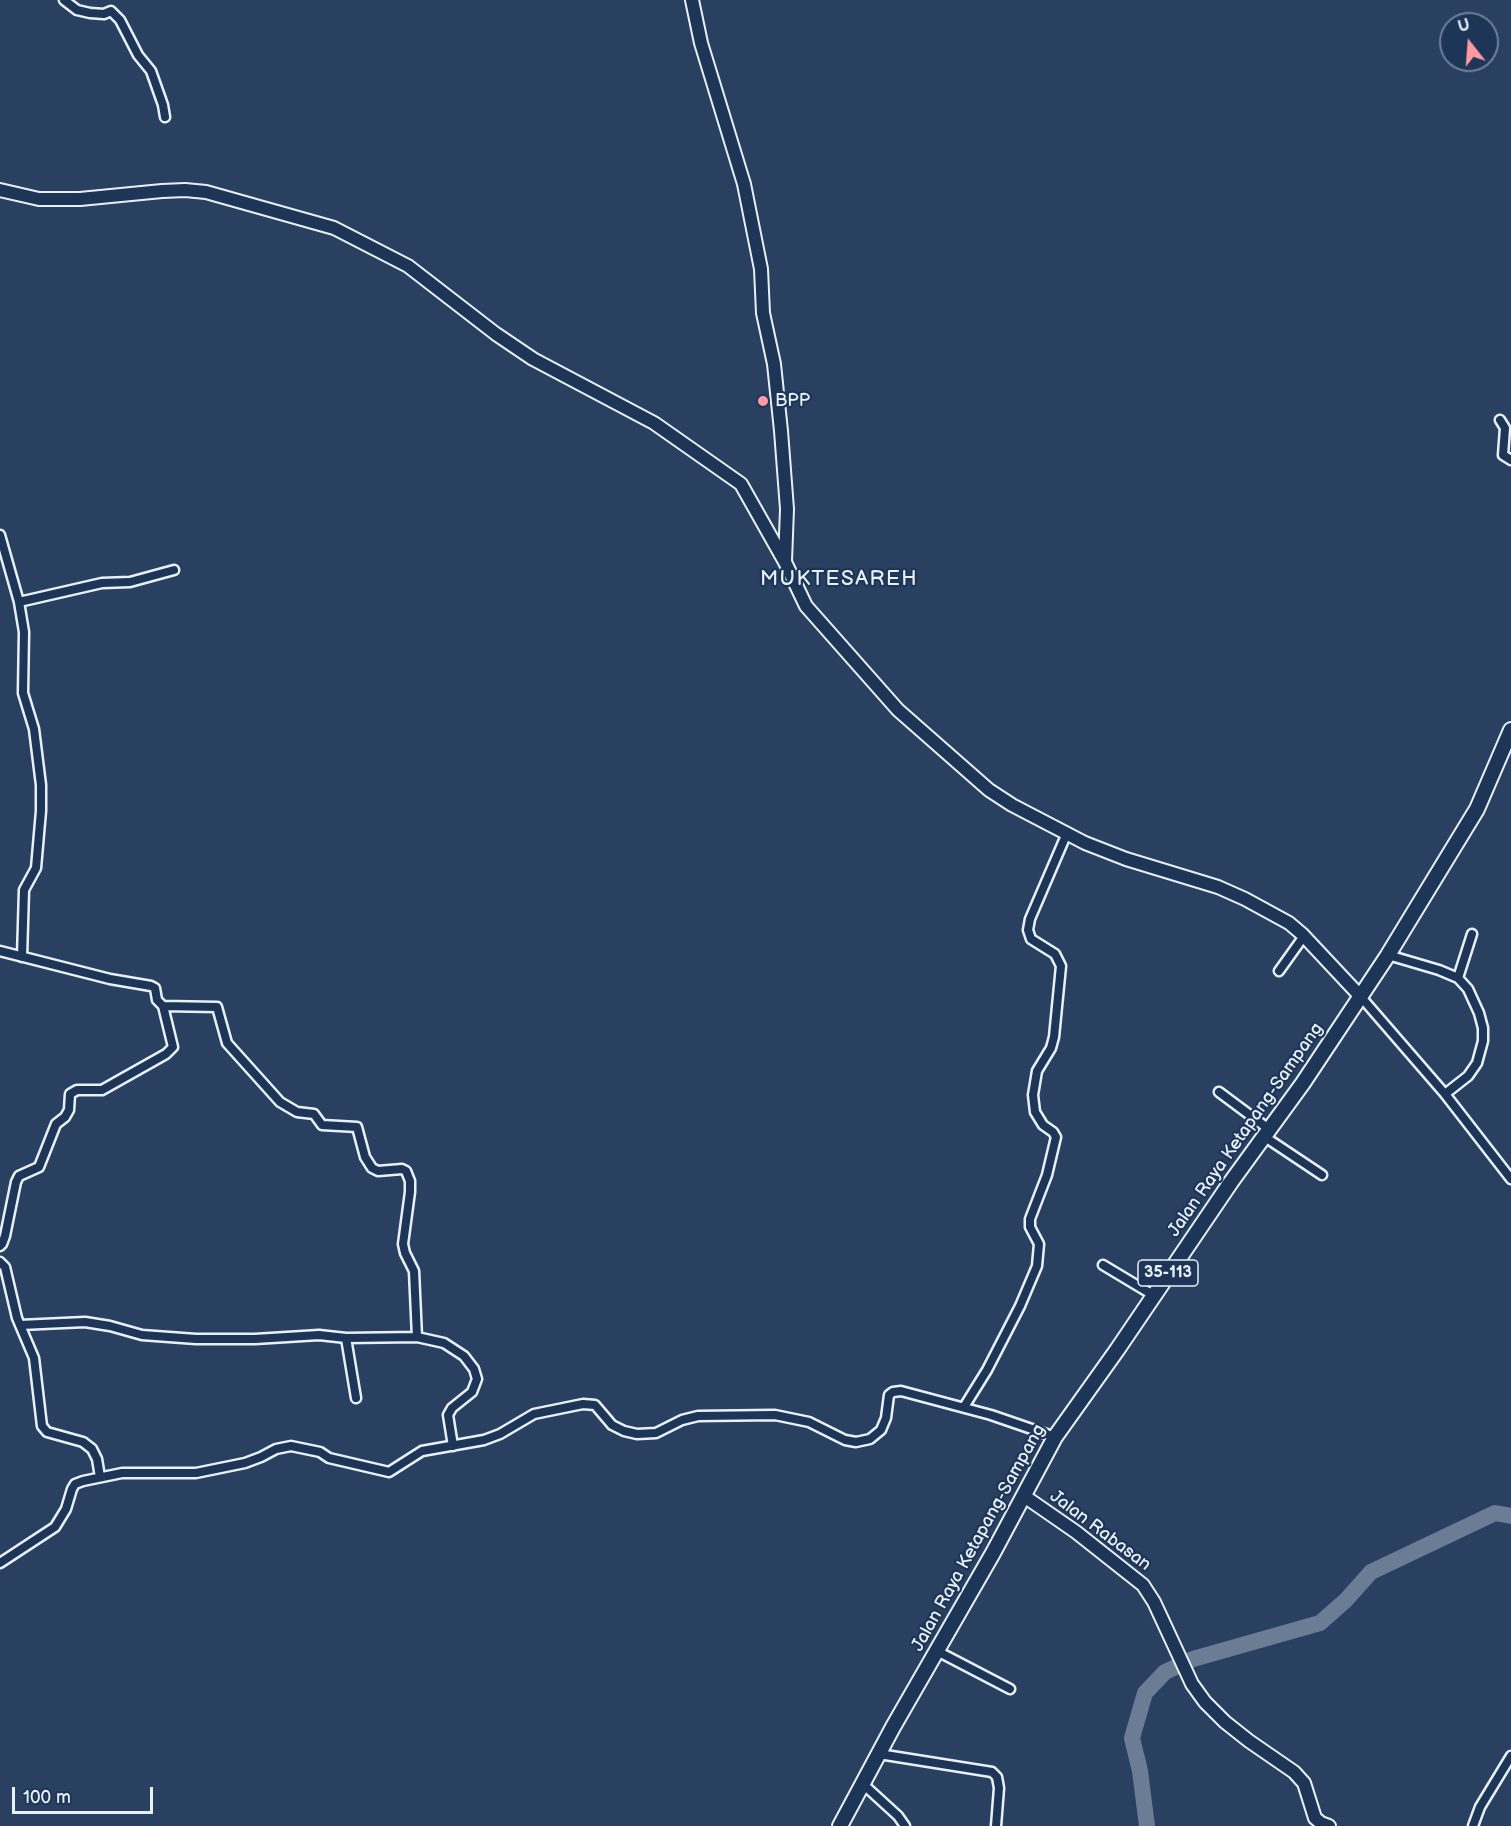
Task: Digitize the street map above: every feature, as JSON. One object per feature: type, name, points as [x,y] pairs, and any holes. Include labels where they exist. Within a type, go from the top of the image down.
[{"type":"main road","points":[[692,0],[701,43],[744,184],[761,269],[764,313],[774,364],[782,431],[787,509],[785,562]]},
{"type":"main road","points":[[0,190],[39,200],[162,191],[206,192],[334,228],[382,251],[424,276],[496,334],[533,359],[654,423],[741,484],[785,562],[806,606],[898,710],[989,790],[1012,805],[1067,833],[1126,859],[1218,887],[1288,923],[1304,936],[1361,997]]},
{"type":"main road","name":"Jalan Raya Ketapang-Sampang","points":[[840,1826],[1055,1437],[1361,997],[1477,809],[1511,730]]},
{"type":"main road","name":"Jalan Rabasan","points":[[1024,1496],[1076,1532],[1136,1579],[1154,1602],[1198,1694],[1215,1713],[1249,1741],[1300,1777],[1315,1818],[1329,1826]]},
{"type":"street","points":[[64,0],[77,10],[90,13],[104,14],[111,10],[120,20],[138,55],[151,71],[164,105],[165,117]]},
{"type":"street","points":[[1500,420],[1505,428],[1503,455],[1511,460]]},
{"type":"street","points":[[0,535],[19,602],[24,632],[23,693],[34,729],[41,785],[36,867],[24,890],[22,957]]},
{"type":"street","points":[[19,602],[102,583],[130,582],[174,570]]},
{"type":"street","points":[[964,1407],[987,1370],[1020,1306],[1037,1266],[1039,1244],[1030,1227],[1030,1219],[1047,1175],[1056,1139],[1053,1131],[1043,1125],[1035,1113],[1033,1095],[1037,1071],[1051,1048],[1054,1037],[1060,966],[1055,954],[1031,939],[1028,930],[1030,919],[1067,833]]},
{"type":"street","points":[[1458,978],[1472,934]]},
{"type":"street","points":[[1279,971],[1304,936]]},
{"type":"street","points":[[0,951],[155,988],[158,1000],[163,1006],[173,1047],[166,1054],[102,1090],[77,1090],[70,1094],[69,1110],[65,1117],[56,1124],[39,1167],[19,1176],[16,1182],[5,1236],[0,1246]]},
{"type":"street","points":[[1388,955],[1458,978],[1468,989],[1479,1013],[1483,1028],[1483,1041],[1477,1063],[1468,1076],[1445,1094]]},
{"type":"street","points":[[1361,997],[1445,1094],[1511,1179]]},
{"type":"street","points":[[163,1006],[217,1007],[227,1043],[280,1102],[297,1112],[314,1114],[324,1125],[357,1126],[367,1162],[372,1168],[380,1171],[402,1169],[407,1172],[410,1192],[403,1244],[414,1271],[417,1337]]},
{"type":"street","points":[[1219,1092],[1322,1175]]},
{"type":"street","points":[[0,1262],[5,1267],[20,1325],[34,1358],[42,1426],[54,1435],[83,1442],[92,1449],[97,1459],[100,1477]]},
{"type":"street","points":[[1103,1265],[1153,1295]]},
{"type":"street","points":[[20,1325],[84,1322],[142,1335],[196,1339],[255,1339],[319,1335],[346,1338],[417,1337],[444,1343],[464,1356],[476,1374],[477,1383],[472,1392],[452,1408],[448,1415],[453,1446]]},
{"type":"street","points":[[346,1338],[356,1398]]},
{"type":"street","points":[[0,1563],[55,1527],[66,1509],[75,1484],[100,1477],[122,1473],[196,1473],[245,1463],[276,1449],[291,1446],[320,1452],[329,1458],[389,1472],[422,1451],[495,1436],[534,1414],[583,1404],[595,1405],[612,1425],[637,1434],[653,1434],[682,1420],[698,1416],[775,1415],[809,1422],[851,1442],[870,1439],[881,1430],[886,1418],[888,1397],[893,1392],[907,1392],[964,1407],[1055,1437]]},
{"type":"street","points":[[937,1651],[1010,1689]]},
{"type":"street","points":[[879,1754],[992,1772],[997,1777],[999,1788],[996,1826]]},
{"type":"street","points":[[1473,1826],[1480,1807],[1511,1756]]},
{"type":"street","points":[[863,1784],[898,1816],[905,1826]]},
{"type":"waterway","points":[[1147,1826],[1140,1771],[1132,1738],[1145,1693],[1165,1672],[1193,1659],[1320,1623],[1346,1600],[1371,1572],[1495,1513],[1511,1516]]},
{"type":"place","name":"BPP","points":[[763,401]]},
{"type":"district","name":"MUKTESAREH","points":[[839,580]]}]
